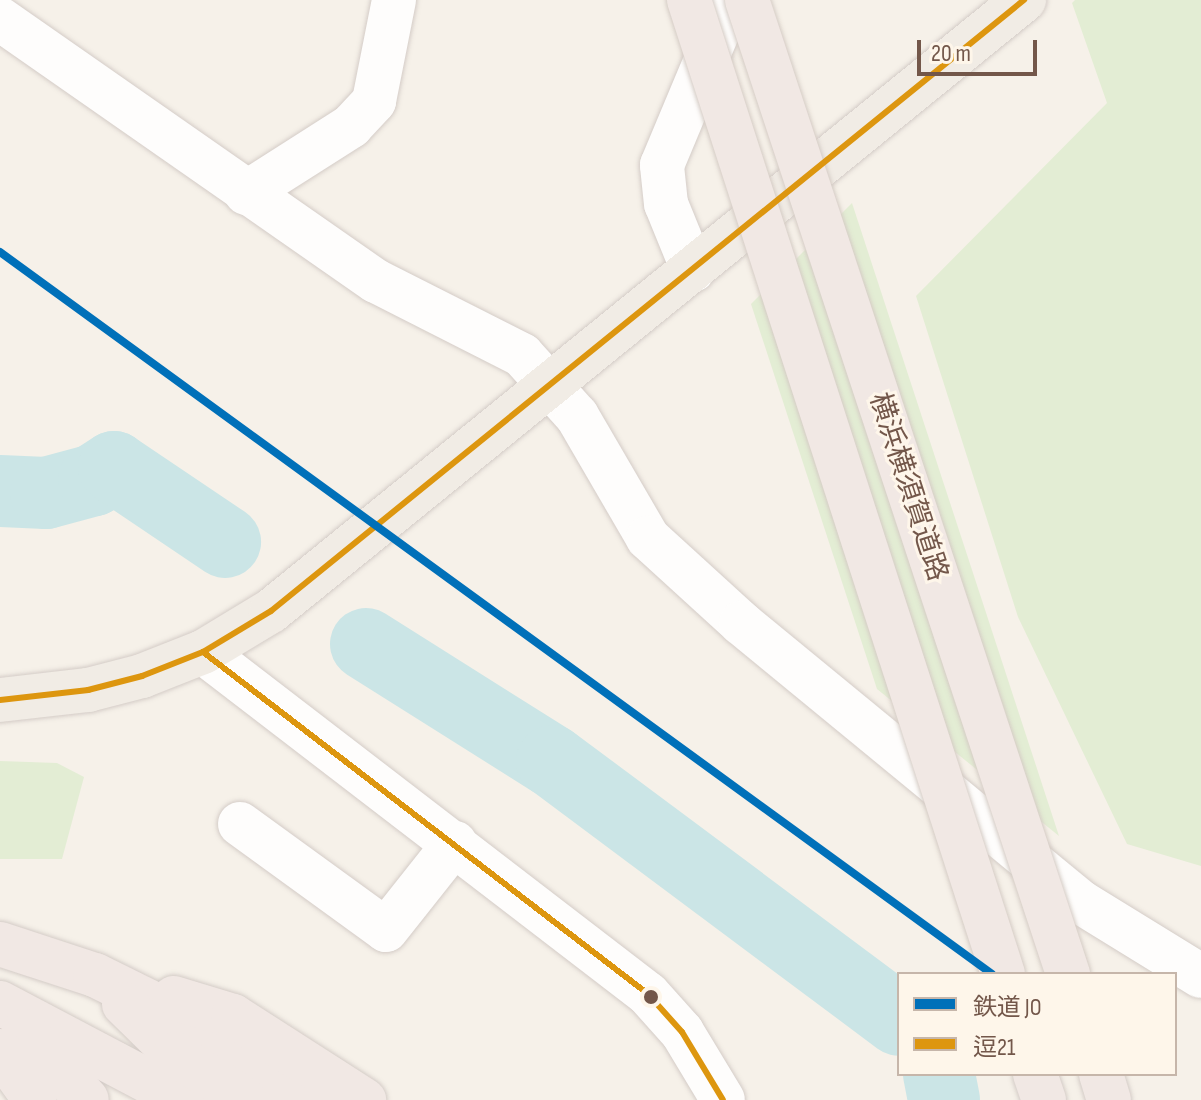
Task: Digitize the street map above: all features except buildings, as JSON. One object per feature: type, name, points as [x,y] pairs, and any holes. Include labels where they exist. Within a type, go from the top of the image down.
[{"type":"highway","name":"横浜横須賀道路","points":[[689,0],[1002,972]]},
{"type":"highway","name":"横浜横須賀道路","points":[[747,0],[1067,972]]},
{"type":"highway","points":[[0,912],[95,975],[182,1018],[301,1100]]},
{"type":"highway","points":[[0,944],[233,1016],[364,1100]]},
{"type":"highway","points":[[95,975],[175,1054],[245,1100]]},
{"type":"highway","points":[[0,1004],[184,1100]]},
{"type":"highway","points":[[0,1004],[87,1100]]},
{"type":"highway","points":[[80,1048],[145,1100]]},
{"type":"highway","points":[[0,1051],[35,1100]]},
{"type":"highway","points":[[1036,1076],[1044,1100]]},
{"type":"highway","points":[[1102,1076],[1109,1100]]},
{"type":"main road","points":[[0,700],[88,690],[203,652],[310,581],[537,392],[693,270],[1024,0]]},
{"type":"street","points":[[246,193],[351,126],[374,101],[394,0]]},
{"type":"street","points":[[693,270],[666,204],[662,165],[731,0]]},
{"type":"street","points":[[0,19],[376,281],[522,355],[537,392],[577,416],[648,538],[729,613],[827,699],[1079,901],[1201,976]]},
{"type":"street","points":[[203,652],[648,994],[682,1032],[723,1100]]},
{"type":"street","points":[[240,824],[386,930],[455,843]]},
{"type":"green space","points":[[1075,0],[1201,0],[1201,866],[1127,844],[1018,617],[916,296],[1107,103],[1072,3]]},
{"type":"green space","points":[[852,203],[1059,836],[877,689],[751,304]]},
{"type":"green space","points":[[0,761],[57,763],[84,777],[62,859],[0,859]]},
{"type":"waterway","points":[[0,491],[46,493],[94,480],[114,467],[225,542]]},
{"type":"waterway","points":[[366,644],[552,761],[897,1019]]},
{"type":"waterway","points":[[939,1076],[944,1100]]},
{"type":"rail line","name":"JO","points":[[0,252],[989,972]]},
{"type":"transit line","name":"逗21","points":[[0,700],[88,690],[142,676],[203,652],[271,611],[1024,0]]},
{"type":"transit line","name":"逗21","points":[[203,652],[648,994],[682,1032],[723,1100]]}]
